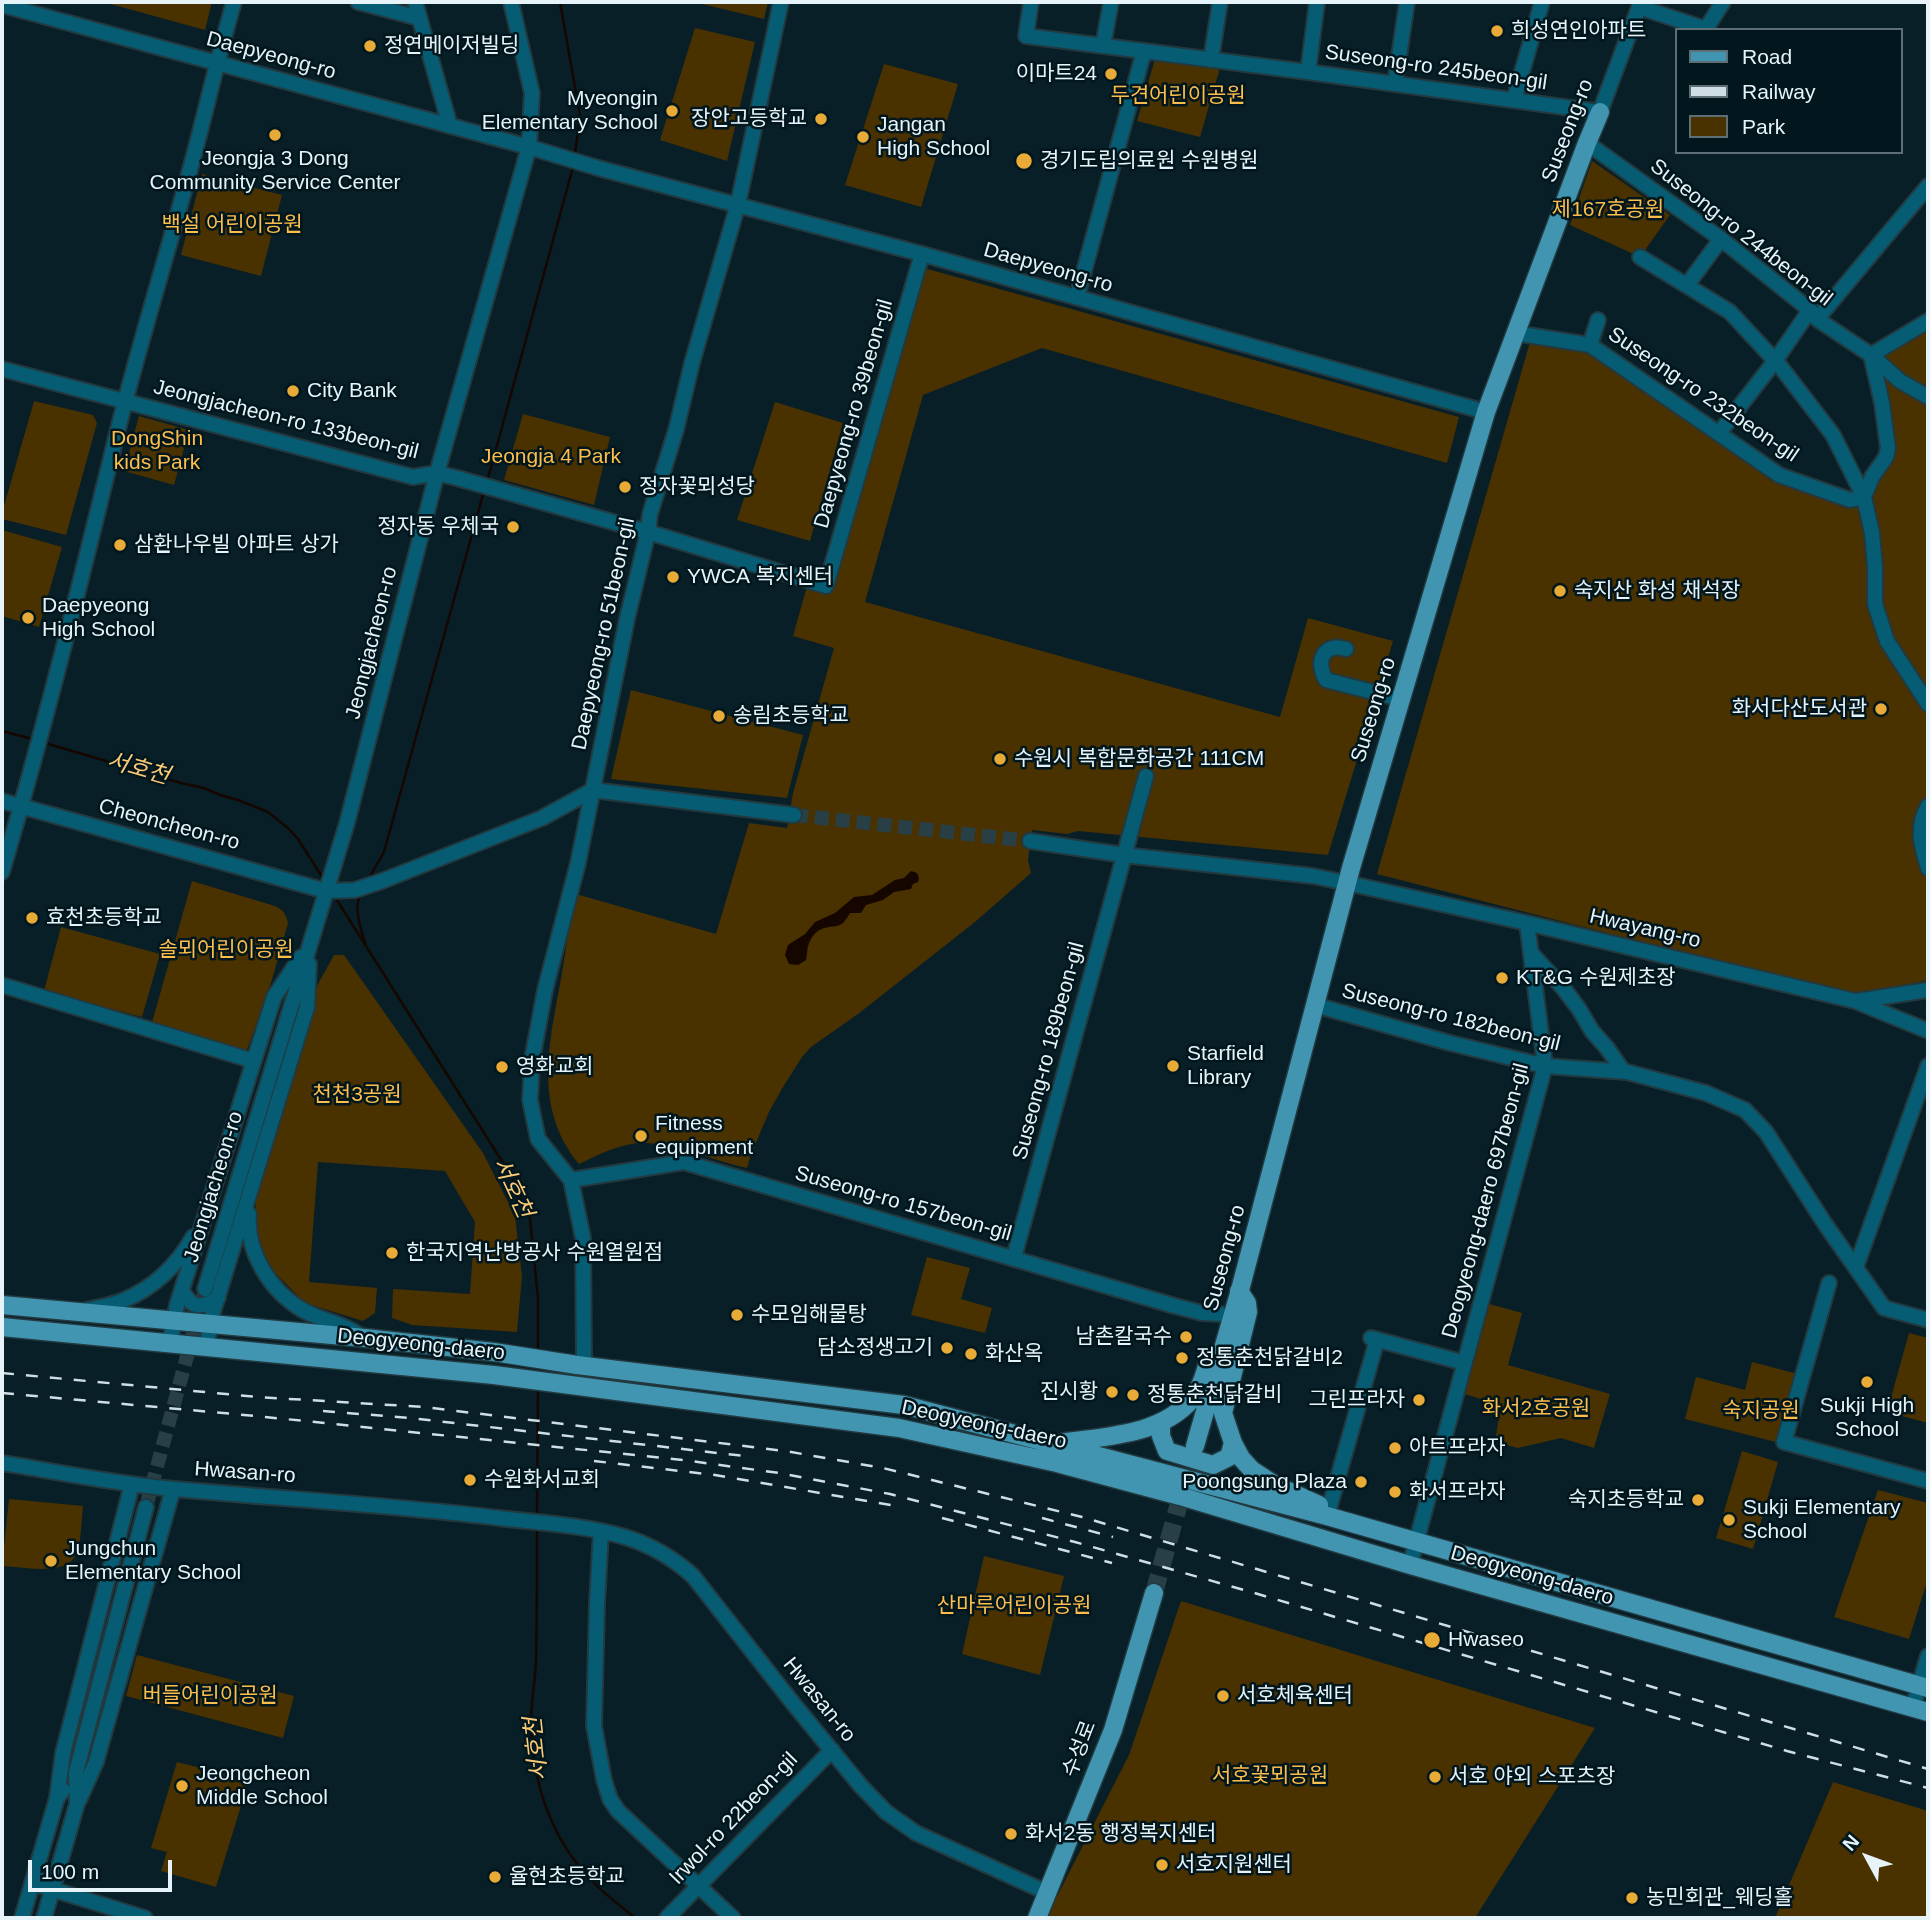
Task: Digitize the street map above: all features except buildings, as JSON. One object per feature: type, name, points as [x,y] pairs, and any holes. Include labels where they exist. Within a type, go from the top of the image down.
[{"type":"main road","name":"Suseong-ro","points":[[1195,1446],[1240,1290],[1347,883],[1486,412],[1600,113]]},
{"type":"main road","points":[[1053,1444],[1126,1433],[1161,1424],[1193,1398],[1203,1381],[1221,1314],[1240,1290],[1247,1303],[1248,1312],[1223,1413],[1233,1443],[1241,1458],[1252,1469],[1275,1485],[1328,1513]]},
{"type":"main road","name":"Deogyeong-daero","points":[[2,1305],[494,1352],[904,1405],[1328,1513],[1417,1542],[1924,1686]]},
{"type":"main road","name":"Deogyeong-daero","points":[[2,1327],[494,1375],[926,1434],[1057,1463],[1168,1492],[1410,1565],[1921,1709]]},
{"type":"main road","points":[[1161,1424],[1161,1436],[1167,1451],[1213,1465],[1229,1457],[1233,1443]]},
{"type":"main road","name":"수성로","points":[[1037,1918],[1113,1730],[1154,1592]]},
{"type":"street","points":[[2,872],[234,2]]},
{"type":"street","points":[[358,2],[419,18]]},
{"type":"street","points":[[415,2],[450,126]]},
{"type":"street","name":"Jeongjacheon-ro","points":[[205,1289],[347,822],[437,473],[529,147],[531,93],[511,2]]},
{"type":"street","name":"Daepyeong-ro 51beon-gil","points":[[571,1180],[538,1139],[530,1100],[532,1060],[545,990],[578,863],[650,514],[738,204],[780,2]]},
{"type":"street","name":"Suseong-ro 245beon-gil","points":[[1031,2],[1026,36],[1600,113]]},
{"type":"street","points":[[1103,46],[1111,2]]},
{"type":"street","points":[[1211,60],[1220,2]]},
{"type":"street","name":"Suseong-ro 245beon-gil","points":[[1308,72],[1317,2]]},
{"type":"street","points":[[1395,84],[1407,2]]},
{"type":"street","points":[[1514,100],[1542,2]]},
{"type":"street","points":[[1707,28],[1723,2]]},
{"type":"street","points":[[1640,4],[1703,28]]},
{"type":"street","name":"Suseong-ro","points":[[1600,113],[1640,4]]},
{"type":"street","name":"Daepyeong-ro","points":[[2,5],[922,254],[1486,412]]},
{"type":"street","points":[[1077,298],[1144,51]]},
{"type":"street","name":"Suseong-ro 244beon-gil","points":[[1587,143],[1721,239],[1814,315],[1871,355],[1900,381],[1928,397]]},
{"type":"street","points":[[1719,433],[1775,361],[1928,186]]},
{"type":"street","points":[[1687,285],[1721,239]]},
{"type":"street","name":"Daepyeong-ro 39beon-gil","points":[[826,586],[922,254]]},
{"type":"street","name":"Suseong-ro 232beon-gil","points":[[1516,333],[1590,345],[1779,475],[1850,500],[1864,497],[1833,435],[1775,361],[1730,312],[1640,257]]},
{"type":"street","points":[[1590,345],[1598,320]]},
{"type":"street","points":[[1928,320],[1871,355],[1882,403],[1888,448],[1886,457],[1872,477],[1864,497],[1872,533],[1875,604],[1879,617],[1887,642],[1928,704]]},
{"type":"street","name":"Jeongjacheon-ro 133beon-gil","points":[[2,369],[413,477],[437,473],[457,478],[826,586]]},
{"type":"street","points":[[1346,649],[1332,648],[1320,661],[1321,672],[1326,680],[1401,699]]},
{"type":"street","name":"Suseong-ro 189beon-gil","points":[[1014,1258],[1146,776]]},
{"type":"street","points":[[326,891],[355,890],[382,881],[542,818],[593,790],[793,815]]},
{"type":"street","name":"Cheoncheon-ro","points":[[2,801],[326,891]]},
{"type":"street","points":[[1928,806],[1921,819],[1920,831],[1928,868]]},
{"type":"street","points":[[1030,841],[1124,855],[1313,876],[1347,883]]},
{"type":"street","name":"Hwayang-ro","points":[[1347,883],[1855,1001],[1928,1031]]},
{"type":"street","name":"Deogyeong-daero 697beon-gil","points":[[1410,1565],[1545,1066],[1527,923]]},
{"type":"street","points":[[170,1343],[181,1292],[274,998],[310,944]]},
{"type":"street","points":[[206,1347],[218,1297],[307,1007],[310,944]]},
{"type":"street","points":[[1531,953],[1564,989],[1623,1072]]},
{"type":"street","points":[[2,985],[254,1061]]},
{"type":"street","points":[[1855,1001],[1928,990]]},
{"type":"street","name":"Suseong-ro 182beon-gil","points":[[1315,1005],[1450,1043],[1545,1066],[1623,1072],[1706,1093],[1745,1110],[1766,1132],[1825,1224],[1884,1308],[1928,1320]]},
{"type":"street","points":[[1856,1267],[1928,1066]]},
{"type":"street","name":"Suseong-ro 157beon-gil","points":[[571,1180],[684,1162],[1175,1306],[1202,1313],[1221,1314]]},
{"type":"street","points":[[571,1180],[583,1238],[581,1365]]},
{"type":"street","points":[[250,1194],[248,1225],[258,1262],[278,1290],[301,1309],[365,1338]]},
{"type":"street","points":[[76,1313],[124,1300],[170,1270],[186,1250],[206,1215]]},
{"type":"street","points":[[1829,1283],[1784,1443],[1928,1481]]},
{"type":"street","points":[[181,1292],[196,1306],[207,1304],[218,1297]]},
{"type":"street","name":"Deogyeong-daero 697beon-gil","points":[[1328,1513],[1374,1339],[1465,1363]]},
{"type":"street","name":"Hwasan-ro","points":[[2,1463],[173,1489],[486,1516],[601,1531],[649,1546],[680,1564],[693,1576],[873,1800],[899,1822],[926,1837],[1048,1893]]},
{"type":"street","points":[[22,1918],[57,1798],[63,1753],[132,1484]]},
{"type":"street","points":[[44,1918],[76,1804],[96,1762],[173,1489]]},
{"type":"street","points":[[76,1804],[76,1772],[146,1507]]},
{"type":"street","points":[[601,1531],[594,1726],[610,1799],[618,1811],[733,1918]]},
{"type":"street","points":[[1921,1709],[1928,1656]]},
{"type":"street","name":"Irwol-ro 22beon-gil","points":[[667,1918],[831,1749]]},
{"type":"street","points":[[57,1798],[76,1772]]},
{"type":"street","points":[[32,1883],[145,1918]]},
{"type":"green space","points":[[103,2],[212,2],[205,30]]},
{"type":"green space","points":[[694,2],[768,2],[764,19]]},
{"type":"green space","points":[[695,28],[755,42],[727,161],[660,140]]},
{"type":"green space","name":"두견어린이공원","points":[[1155,59],[1220,68],[1200,137],[1137,121]]},
{"type":"green space","points":[[884,64],[958,84],[921,207],[845,185]]},
{"type":"green space","name":"제167호공원","points":[[1592,161],[1670,215],[1640,257],[1570,225]]},
{"type":"green space","name":"백설 어린이공원","points":[[202,174],[282,195],[261,276],[181,255]]},
{"type":"green space","points":[[924,268],[1459,417],[1447,463],[1042,348],[923,395],[865,602],[1280,717],[1308,618],[1393,641],[1328,855],[1078,831],[1067,834],[1032,830],[1028,860],[1031,873],[975,922],[858,1014],[811,1047],[802,1057],[769,1112],[747,1168],[672,1147],[646,1143],[620,1147],[579,1164],[555,1121],[548,1075],[552,1027],[576,894],[716,934],[749,823],[787,828],[793,793],[834,648],[793,636],[808,583],[828,589]]},
{"type":"green space","points":[[1928,326],[1928,980],[1853,996],[1377,874],[1530,342],[1590,349],[1777,479],[1847,506],[1878,477],[1892,458],[1877,356]]},
{"type":"green space","points":[[34,401],[93,415],[97,423],[66,535],[2,519]]},
{"type":"green space","points":[[775,402],[843,423],[810,541],[737,520]]},
{"type":"green space","name":"Jeongja 4 Park","points":[[523,414],[610,437],[594,505],[504,480]]},
{"type":"green space","name":"DongShin kids Park","points":[[139,416],[189,430],[174,485],[124,471]]},
{"type":"green space","points":[[2,530],[62,547],[39,627],[2,616]]},
{"type":"green space","points":[[631,690],[803,735],[787,798],[611,779]]},
{"type":"green space","name":"솔뫼어린이공원","points":[[192,881],[275,906],[283,911],[288,923],[271,983],[247,1050],[236,1053],[151,1026]]},
{"type":"green space","points":[[61,927],[160,954],[142,1017],[44,991]]},
{"type":"green space","name":"천천3공원","points":[[334,955],[344,955],[483,1153],[515,1216],[522,1276],[517,1332],[412,1325],[392,1318],[393,1289],[470,1294],[475,1222],[445,1171],[318,1162],[309,1282],[377,1288],[375,1313],[363,1321],[305,1303],[266,1264],[255,1225],[256,1195],[318,984]]},
{"type":"green space","points":[[927,1257],[970,1268],[961,1299],[992,1308],[985,1333],[911,1315]]},
{"type":"green space","name":"화서2호공원","points":[[1486,1303],[1522,1313],[1508,1365],[1610,1394],[1594,1448],[1561,1438],[1518,1448],[1495,1442],[1501,1405],[1461,1393]]},
{"type":"green space","points":[[1909,1333],[1928,1338],[1928,1423],[1887,1412]]},
{"type":"green space","name":"숙지공원","points":[[1752,1362],[1798,1374],[1780,1443],[1685,1419],[1696,1377],[1745,1390]]},
{"type":"green space","points":[[1742,1451],[1778,1462],[1753,1549],[1716,1538]]},
{"type":"green space","points":[[1878,1490],[1928,1503],[1928,1578],[1909,1639],[1834,1617]]},
{"type":"green space","points":[[9,1499],[83,1506],[79,1545],[70,1562],[42,1569],[2,1566]]},
{"type":"green space","name":"산마루어린이공원","points":[[984,1556],[1064,1576],[1040,1675],[962,1654]]},
{"type":"green space","name":"서호꽃뫼공원","points":[[1181,1601],[1595,1728],[1475,1918],[1046,1918],[1129,1755]]},
{"type":"green space","name":"버들어린이공원","points":[[137,1655],[294,1696],[283,1738],[126,1696]]},
{"type":"green space","points":[[177,1762],[249,1780],[216,1887],[161,1871],[167,1852],[151,1848]]},
{"type":"green space","points":[[1833,1782],[1928,1811],[1928,1918],[1775,1918]]},
{"type":"shaded area","points":[[911,871],[917,873],[919,878],[911,889],[894,892],[883,900],[866,905],[861,913],[850,913],[839,925],[818,931],[809,943],[806,960],[798,965],[789,964],[785,955],[788,945],[805,934],[815,922],[835,913],[854,897],[872,895],[895,880],[904,878]]},
{"type":"waterway","points":[[560,2],[580,116],[575,154]]},
{"type":"waterway","points":[[487,482],[573,167]]},
{"type":"waterway","points":[[368,880],[384,852],[484,491]]},
{"type":"waterway","name":"서호천","points":[[2,731],[36,740]]},
{"type":"waterway","name":"서호천","points":[[45,743],[204,788],[268,812],[298,839],[324,880]]},
{"type":"waterway","points":[[360,895],[358,914],[366,946]]},
{"type":"waterway","name":"서호천","points":[[335,897],[510,1174],[530,1219],[538,1299],[538,1353]]},
{"type":"waterway","name":"서호천","points":[[537,1518],[538,1388]]},
{"type":"waterway","name":"서호천","points":[[537,1528],[536,1661],[531,1730],[541,1791],[556,1829],[577,1864],[601,1890],[635,1918]]},
{"type":"tunnel","points":[[794,815],[1030,841]]},
{"type":"tunnel","points":[[146,1507],[204,1294]]},
{"type":"tunnel","points":[[1154,1593],[1195,1446]]},
{"type":"railway","points":[[2,1373],[257,1397],[424,1407],[785,1451],[883,1468],[1082,1517],[1928,1769]]},
{"type":"railway","points":[[2,1393],[683,1460],[779,1473],[890,1494],[1075,1542],[1787,1751],[1928,1788]]},
{"type":"railway","points":[[323,1411],[410,1418],[744,1456]]},
{"type":"railway","points":[[594,1461],[715,1475],[902,1507]]},
{"type":"railway","points":[[942,1518],[1112,1563]]},
{"type":"railway","points":[[1042,1518],[1113,1537]]},
{"type":"place","name":"희성연인아파트","points":[[1497,31]]},
{"type":"place","name":"정연메이저빌딩","points":[[370,46]]},
{"type":"place","name":"이마트24","points":[[1111,74]]},
{"type":"place","name":"Myeongin Elementary School","points":[[672,111]]},
{"type":"place","name":"장안고등학교","points":[[821,119]]},
{"type":"place","name":"Jeongja 3 Dong Community Service Center","points":[[275,135]]},
{"type":"place","name":"Jangan High School","points":[[863,137]]},
{"type":"place","name":"경기도립의료원 수원병원","points":[[1024,161]]},
{"type":"place","name":"City Bank","points":[[293,391]]},
{"type":"place","name":"정자꽃뫼성당","points":[[625,487]]},
{"type":"place","name":"정자동 우체국","points":[[513,527]]},
{"type":"place","name":"삼환나우빌 아파트 상가","points":[[120,545]]},
{"type":"place","name":"YWCA 복지센터","points":[[673,577]]},
{"type":"place","name":"숙지산 화성 채석장","points":[[1560,591]]},
{"type":"place","name":"Daepyeong High School","points":[[28,618]]},
{"type":"place","name":"화서다산도서관","points":[[1881,709]]},
{"type":"place","name":"송림초등학교","points":[[719,716]]},
{"type":"place","name":"수원시 복합문화공간 111CM","points":[[1000,759]]},
{"type":"place","name":"효천초등학교","points":[[32,918]]},
{"type":"place","name":"KT&G 수원제초장","points":[[1502,978]]},
{"type":"place","name":"Starfield Library","points":[[1173,1066]]},
{"type":"place","name":"영화교회","points":[[502,1067]]},
{"type":"place","name":"Fitness equipment","points":[[641,1136]]},
{"type":"place","name":"한국지역난방공사 수원열원점","points":[[392,1253]]},
{"type":"place","name":"수모임해물탕","points":[[737,1315]]},
{"type":"place","name":"남촌칼국수","points":[[1186,1337]]},
{"type":"place","name":"담소정생고기","points":[[947,1348]]},
{"type":"place","name":"화산옥","points":[[971,1354]]},
{"type":"place","name":"정통춘천닭갈비2","points":[[1182,1358]]},
{"type":"place","name":"Sukji High School","points":[[1867,1382]]},
{"type":"place","name":"진시황","points":[[1112,1392]]},
{"type":"place","name":"정통춘천닭갈비","points":[[1133,1395]]},
{"type":"place","name":"그린프라자","points":[[1419,1400]]},
{"type":"place","name":"아트프라자","points":[[1395,1448]]},
{"type":"place","name":"수원화서교회","points":[[470,1480]]},
{"type":"place","name":"Poongsung Plaza","points":[[1361,1482]]},
{"type":"place","name":"화서프라자","points":[[1395,1492]]},
{"type":"place","name":"숙지초등학교","points":[[1698,1500]]},
{"type":"place","name":"Sukji Elementary School","points":[[1729,1520]]},
{"type":"place","name":"Jungchun Elementary School","points":[[51,1561]]},
{"type":"place","name":"Hwaseo","points":[[1432,1640]]},
{"type":"place","name":"서호체육센터","points":[[1223,1696]]},
{"type":"place","name":"서호 야외 스포츠장","points":[[1435,1777]]},
{"type":"place","name":"Jeongcheon Middle School","points":[[182,1786]]},
{"type":"place","name":"화서2동 행정복지센터","points":[[1011,1834]]},
{"type":"place","name":"서호지원센터","points":[[1162,1865]]},
{"type":"place","name":"율현초등학교","points":[[495,1877]]},
{"type":"place","name":"농민회관_웨딩홀","points":[[1632,1898]]}]
